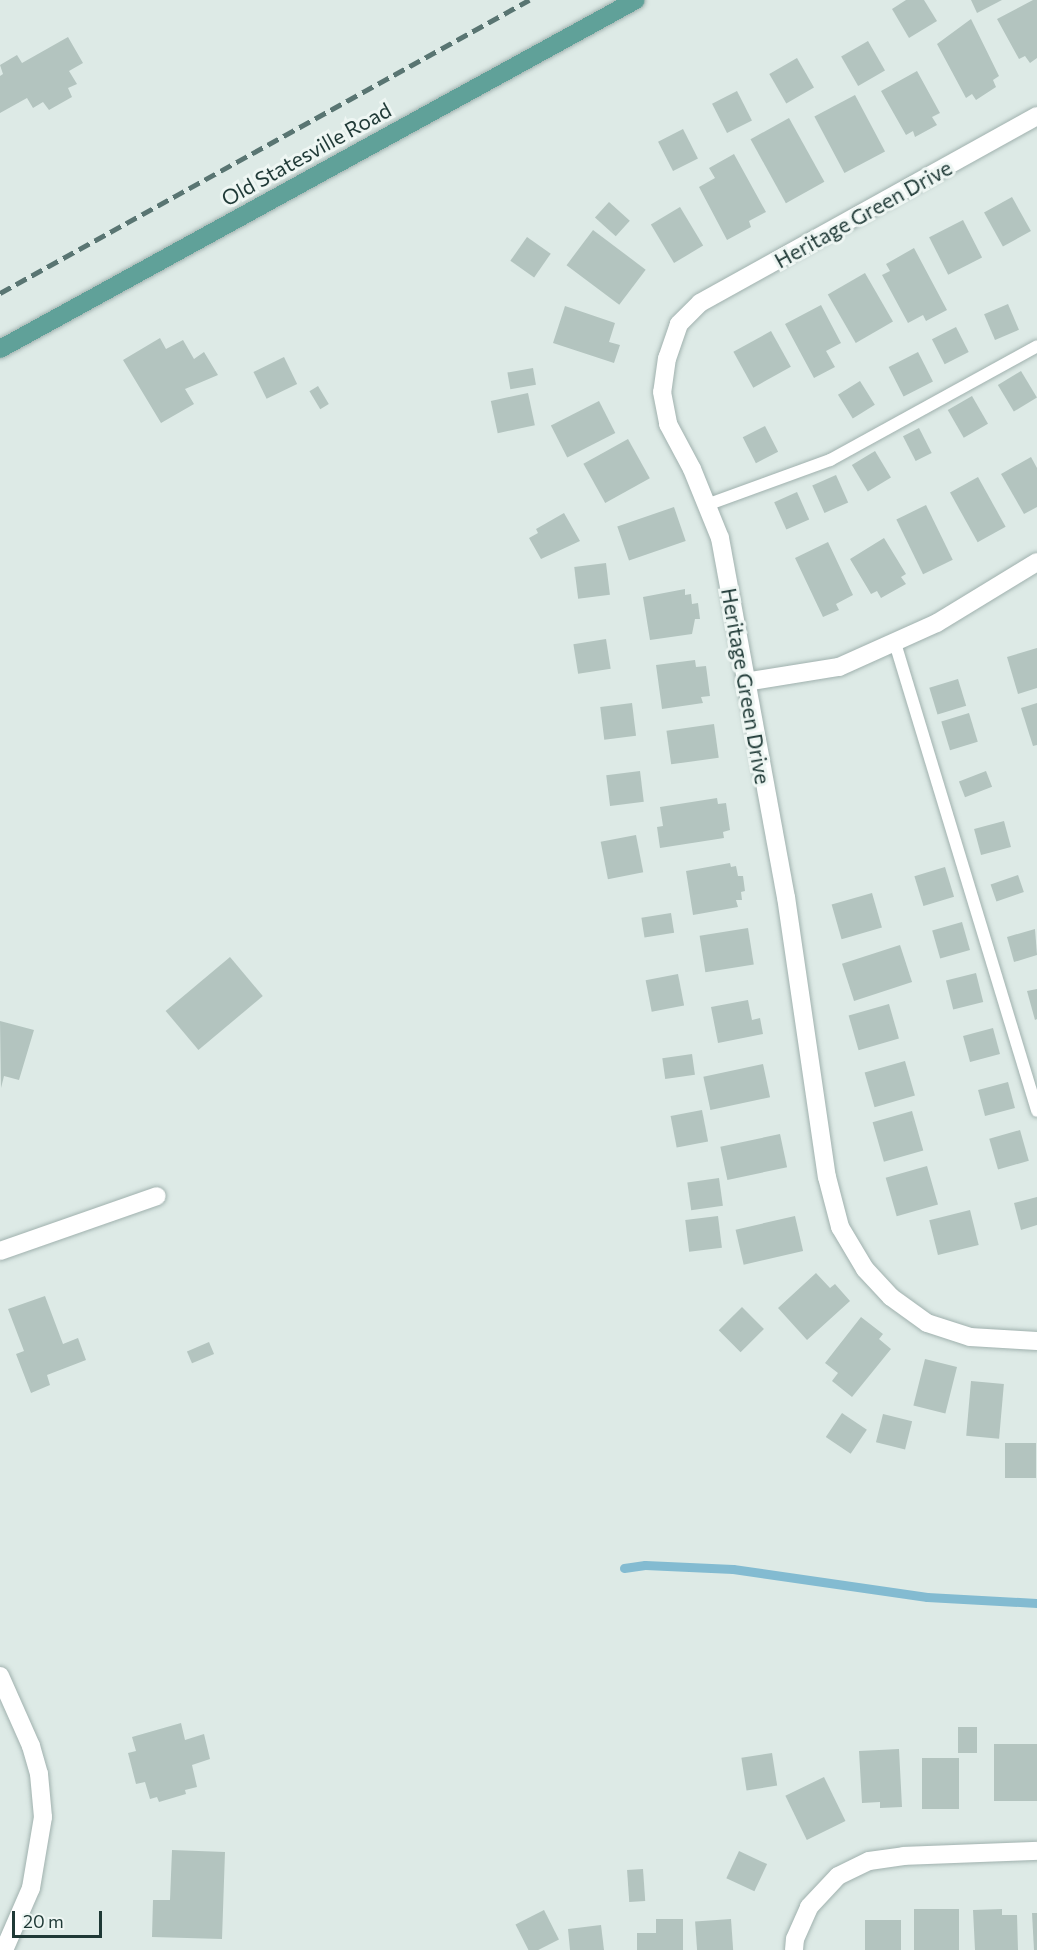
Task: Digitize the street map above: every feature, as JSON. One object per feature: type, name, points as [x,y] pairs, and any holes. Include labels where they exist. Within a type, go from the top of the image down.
[{"type":"main road","name":"Old Statesville Road","points":[[0,349],[636,0]]},
{"type":"street","name":"Heritage Green Drive","points":[[1037,116],[700,303],[680,324],[667,358],[662,392],[668,424],[709,504],[720,538],[786,897],[827,1177],[840,1227],[865,1269],[891,1297],[927,1323],[970,1337],[1037,1341]]},
{"type":"street","points":[[745,682],[840,667],[937,623],[1037,562]]},
{"type":"street","points":[[0,1251],[158,1196]]},
{"type":"street","points":[[0,1676],[31,1746],[39,1774],[43,1817],[31,1888],[4,1950]]},
{"type":"street","points":[[794,1950],[795,1939],[809,1907],[838,1876],[869,1861],[904,1856],[1037,1851]]},
{"type":"lane","points":[[709,504],[830,460],[1037,346]]},
{"type":"lane","points":[[895,643],[1037,1111]]},
{"type":"building","points":[[906,0],[924,0],[937,21],[909,38],[892,9]]},
{"type":"building","points":[[971,0],[1002,0],[977,13]]},
{"type":"building","points":[[1037,0],[1037,58],[1030,63],[1025,56],[1019,59],[997,19]]},
{"type":"building","points":[[971,19],[999,76],[993,80],[996,87],[976,100],[972,94],[966,98],[937,44]]},
{"type":"building","points":[[68,37],[83,63],[69,71],[77,84],[68,88],[72,97],[49,110],[43,102],[33,108],[27,98],[0,113],[0,76],[3,74],[0,65],[17,55],[22,63]]},
{"type":"building","points":[[868,41],[885,70],[858,86],[841,56]]},
{"type":"building","points":[[797,58],[814,87],[786,103],[769,74]]},
{"type":"building","points":[[917,71],[940,113],[932,117],[937,125],[915,137],[913,131],[906,135],[881,91]]},
{"type":"building","points":[[737,91],[752,120],[727,133],[712,104]]},
{"type":"building","points":[[855,95],[885,152],[844,173],[814,117]]},
{"type":"building","points":[[789,118],[824,182],[786,203],[751,139]]},
{"type":"building","points":[[683,129],[698,158],[673,171],[658,142]]},
{"type":"building","points":[[734,154],[766,212],[749,221],[751,227],[727,240],[699,187],[715,178],[709,168]]},
{"type":"building","points":[[1012,197],[1031,231],[1003,247],[984,213]]},
{"type":"building","points":[[609,202],[630,221],[616,236],[595,218]]},
{"type":"building","points":[[680,207],[703,246],[674,263],[651,225]]},
{"type":"building","points":[[963,220],[982,257],[948,275],[929,237]]},
{"type":"building","points":[[593,230],[646,270],[619,305],[567,265]]},
{"type":"building","points":[[527,237],[551,254],[534,277],[510,261]]},
{"type":"building","points":[[914,248],[947,310],[926,321],[923,315],[908,323],[882,275],[890,271],[886,264]]},
{"type":"building","points":[[865,273],[893,321],[856,343],[828,294]]},
{"type":"building","points":[[1008,304],[1019,330],[995,340],[984,314]]},
{"type":"building","points":[[821,305],[841,343],[826,351],[835,367],[814,378],[785,324]]},
{"type":"building","points":[[565,306],[615,323],[609,342],[620,345],[614,363],[553,343]]},
{"type":"building","points":[[956,327],[969,352],[945,364],[932,339]]},
{"type":"building","points":[[771,331],[791,367],[753,388],[733,352]]},
{"type":"building","points":[[160,338],[166,349],[183,340],[194,359],[204,352],[218,375],[185,389],[194,404],[161,423],[123,360]]},
{"type":"building","points":[[918,352],[933,381],[904,396],[889,367]]},
{"type":"building","points":[[284,357],[297,384],[267,399],[253,372]]},
{"type":"building","points":[[533,368],[536,385],[510,389],[507,373]]},
{"type":"building","points":[[1021,371],[1037,398],[1014,411],[998,385]]},
{"type":"building","points":[[860,381],[875,405],[853,419],[838,395]]},
{"type":"building","points":[[318,386],[329,404],[320,409],[309,391]]},
{"type":"building","points":[[528,393],[535,425],[498,433],[491,401]]},
{"type":"building","points":[[972,396],[988,424],[964,438],[948,410]]},
{"type":"building","points":[[599,401],[615,433],[567,458],[551,426]]},
{"type":"building","points":[[765,426],[778,452],[756,463],[743,437]]},
{"type":"building","points":[[919,428],[932,453],[916,461],[903,436]]},
{"type":"building","points":[[628,439],[650,478],[605,503],[583,464]]},
{"type":"building","points":[[875,451],[891,478],[868,491],[852,465]]},
{"type":"building","points":[[1031,457],[1037,468],[1037,507],[1024,514],[1001,474]]},
{"type":"building","points":[[836,475],[848,502],[824,513],[812,486]]},
{"type":"building","points":[[978,477],[1006,527],[978,542],[950,493]]},
{"type":"building","points":[[797,492],[809,519],[786,530],[774,502]]},
{"type":"building","points":[[926,505],[953,560],[923,574],[896,519]]},
{"type":"building","points":[[674,507],[686,541],[629,561],[617,527]]},
{"type":"building","points":[[564,513],[580,541],[541,559],[529,538],[538,533],[536,529]]},
{"type":"building","points":[[884,538],[906,574],[901,577],[906,584],[881,598],[877,591],[871,594],[850,559]]},
{"type":"building","points":[[828,542],[853,595],[836,604],[839,610],[823,617],[795,558]]},
{"type":"building","points":[[606,563],[610,595],[578,599],[574,567]]},
{"type":"building","points":[[685,589],[685,595],[691,594],[692,604],[698,603],[700,619],[695,619],[692,634],[650,640],[643,597]]},
{"type":"building","points":[[606,639],[611,669],[578,674],[573,644]]},
{"type":"building","points":[[1037,648],[1037,688],[1018,694],[1007,657]]},
{"type":"building","points":[[695,660],[696,667],[706,666],[710,696],[701,697],[703,703],[662,709],[656,665]]},
{"type":"building","points":[[958,679],[966,706],[937,715],[929,688]]},
{"type":"building","points":[[632,703],[636,736],[604,740],[600,707]]},
{"type":"building","points":[[1037,703],[1037,745],[1033,746],[1021,708]]},
{"type":"building","points":[[969,713],[978,742],[950,750],[941,721]]},
{"type":"building","points":[[714,724],[719,758],[671,764],[666,731]]},
{"type":"building","points":[[640,771],[644,802],[610,806],[606,775]]},
{"type":"building","points":[[986,771],[992,787],[965,797],[959,781]]},
{"type":"building","points":[[717,798],[718,804],[726,803],[730,830],[723,832],[724,838],[660,848],[657,827],[663,826],[660,807]]},
{"type":"building","points":[[1004,821],[1011,847],[981,855],[974,829]]},
{"type":"building","points":[[636,835],[643,872],[608,879],[601,842]]},
{"type":"building","points":[[730,863],[731,867],[736,866],[738,876],[743,876],[745,891],[741,892],[742,900],[736,900],[738,907],[693,915],[686,871]]},
{"type":"building","points":[[945,867],[954,897],[923,906],[914,876]]},
{"type":"building","points":[[1018,875],[1024,892],[996,901],[991,884]]},
{"type":"building","points":[[872,893],[882,928],[842,939],[832,905]]},
{"type":"building","points":[[671,913],[674,933],[644,937],[641,918]]},
{"type":"building","points":[[962,922],[970,950],[940,958],[932,931]]},
{"type":"building","points":[[748,928],[754,965],[705,972],[700,936]]},
{"type":"building","points":[[1035,929],[1037,955],[1014,962],[1007,937]]},
{"type":"building","points":[[900,945],[912,982],[854,1001],[842,964]]},
{"type":"building","points":[[230,957],[263,996],[198,1050],[166,1011]]},
{"type":"building","points":[[976,973],[983,1002],[953,1010],[946,980]]},
{"type":"building","points":[[678,974],[684,1005],[652,1012],[646,980]]},
{"type":"building","points":[[1037,989],[1037,1019],[1035,1020],[1027,991]]},
{"type":"building","points":[[748,1000],[752,1020],[760,1018],[763,1034],[718,1043],[711,1007]]},
{"type":"building","points":[[889,1004],[899,1039],[859,1050],[849,1016]]},
{"type":"building","points":[[0,1021],[34,1030],[19,1080],[4,1076],[1,1088]]},
{"type":"building","points":[[993,1028],[1000,1054],[970,1062],[963,1036]]},
{"type":"building","points":[[692,1054],[695,1075],[665,1079],[662,1058]]},
{"type":"building","points":[[905,1061],[915,1096],[875,1107],[865,1073]]},
{"type":"building","points":[[763,1064],[770,1097],[710,1110],[703,1077]]},
{"type":"building","points":[[1008,1082],[1015,1108],[985,1116],[978,1090]]},
{"type":"building","points":[[702,1110],[708,1141],[677,1148],[671,1116]]},
{"type":"building","points":[[912,1111],[923,1150],[884,1162],[873,1122]]},
{"type":"building","points":[[1020,1130],[1029,1161],[998,1170],[989,1139]]},
{"type":"building","points":[[780,1134],[787,1167],[727,1180],[720,1147]]},
{"type":"building","points":[[927,1166],[938,1204],[897,1216],[886,1178]]},
{"type":"building","points":[[719,1178],[723,1206],[691,1210],[687,1182]]},
{"type":"building","points":[[1037,1197],[1037,1225],[1021,1230],[1014,1203]]},
{"type":"building","points":[[970,1210],[979,1245],[938,1255],[929,1220]]},
{"type":"building","points":[[718,1216],[722,1248],[689,1252],[685,1220]]},
{"type":"building","points":[[795,1216],[803,1251],[744,1265],[736,1230]]},
{"type":"building","points":[[816,1273],[830,1288],[835,1284],[850,1301],[807,1340],[778,1308]]},
{"type":"building","points":[[45,1296],[63,1344],[78,1338],[86,1360],[47,1375],[50,1385],[31,1393],[16,1354],[24,1351],[8,1309]]},
{"type":"building","points":[[742,1307],[764,1329],[741,1352],[719,1330]]},
{"type":"building","points":[[861,1317],[883,1334],[879,1339],[891,1349],[852,1397],[832,1381],[838,1373],[825,1363]]},
{"type":"building","points":[[209,1342],[214,1354],[192,1363],[187,1351]]},
{"type":"building","points":[[925,1359],[957,1367],[945,1414],[913,1406]]},
{"type":"building","points":[[971,1381],[1004,1384],[999,1439],[966,1436]]},
{"type":"building","points":[[842,1413],[867,1430],[851,1454],[826,1437]]},
{"type":"building","points":[[883,1414],[912,1421],[905,1449],[876,1442]]},
{"type":"building","points":[[1005,1443],[1036,1443],[1036,1478],[1005,1478]]},
{"type":"building","points":[[181,1723],[185,1740],[204,1734],[210,1759],[192,1765],[197,1787],[185,1790],[186,1794],[159,1802],[157,1797],[150,1799],[145,1782],[136,1784],[128,1753],[136,1751],[132,1737]]},
{"type":"building","points":[[958,1727],[977,1727],[977,1753],[958,1753]]},
{"type":"building","points":[[994,1744],[1037,1744],[1037,1801],[994,1801]]},
{"type":"building","points":[[899,1749],[902,1807],[880,1808],[880,1802],[862,1803],[859,1751]]},
{"type":"building","points":[[772,1753],[777,1786],[747,1790],[741,1758]]},
{"type":"building","points":[[922,1758],[959,1758],[959,1809],[922,1809]]},
{"type":"building","points":[[824,1777],[845,1821],[807,1840],[785,1796]]},
{"type":"building","points":[[172,1850],[225,1852],[222,1939],[152,1937],[153,1900],[170,1900]]},
{"type":"building","points":[[739,1851],[767,1864],[754,1891],[726,1878]]},
{"type":"building","points":[[643,1869],[645,1901],[629,1902],[627,1870]]},
{"type":"building","points":[[914,1909],[959,1909],[959,1950],[914,1950]]},
{"type":"building","points":[[1002,1909],[1002,1915],[1017,1915],[1018,1950],[975,1950],[973,1910]]},
{"type":"building","points":[[544,1910],[559,1939],[538,1950],[528,1950],[515,1925]]},
{"type":"building","points":[[1032,1913],[1037,1913],[1037,1950],[1034,1950]]},
{"type":"building","points":[[656,1919],[683,1919],[683,1950],[637,1950],[637,1933],[656,1933]]},
{"type":"building","points":[[731,1919],[733,1950],[697,1950],[695,1922]]},
{"type":"building","points":[[865,1920],[901,1920],[901,1950],[865,1950]]},
{"type":"building","points":[[601,1925],[604,1950],[570,1950],[568,1929]]},
{"type":"waterway","points":[[624,1568],[645,1565],[733,1569],[927,1597],[1037,1603]]},
{"type":"railway","points":[[0,293],[529,0]]}]
